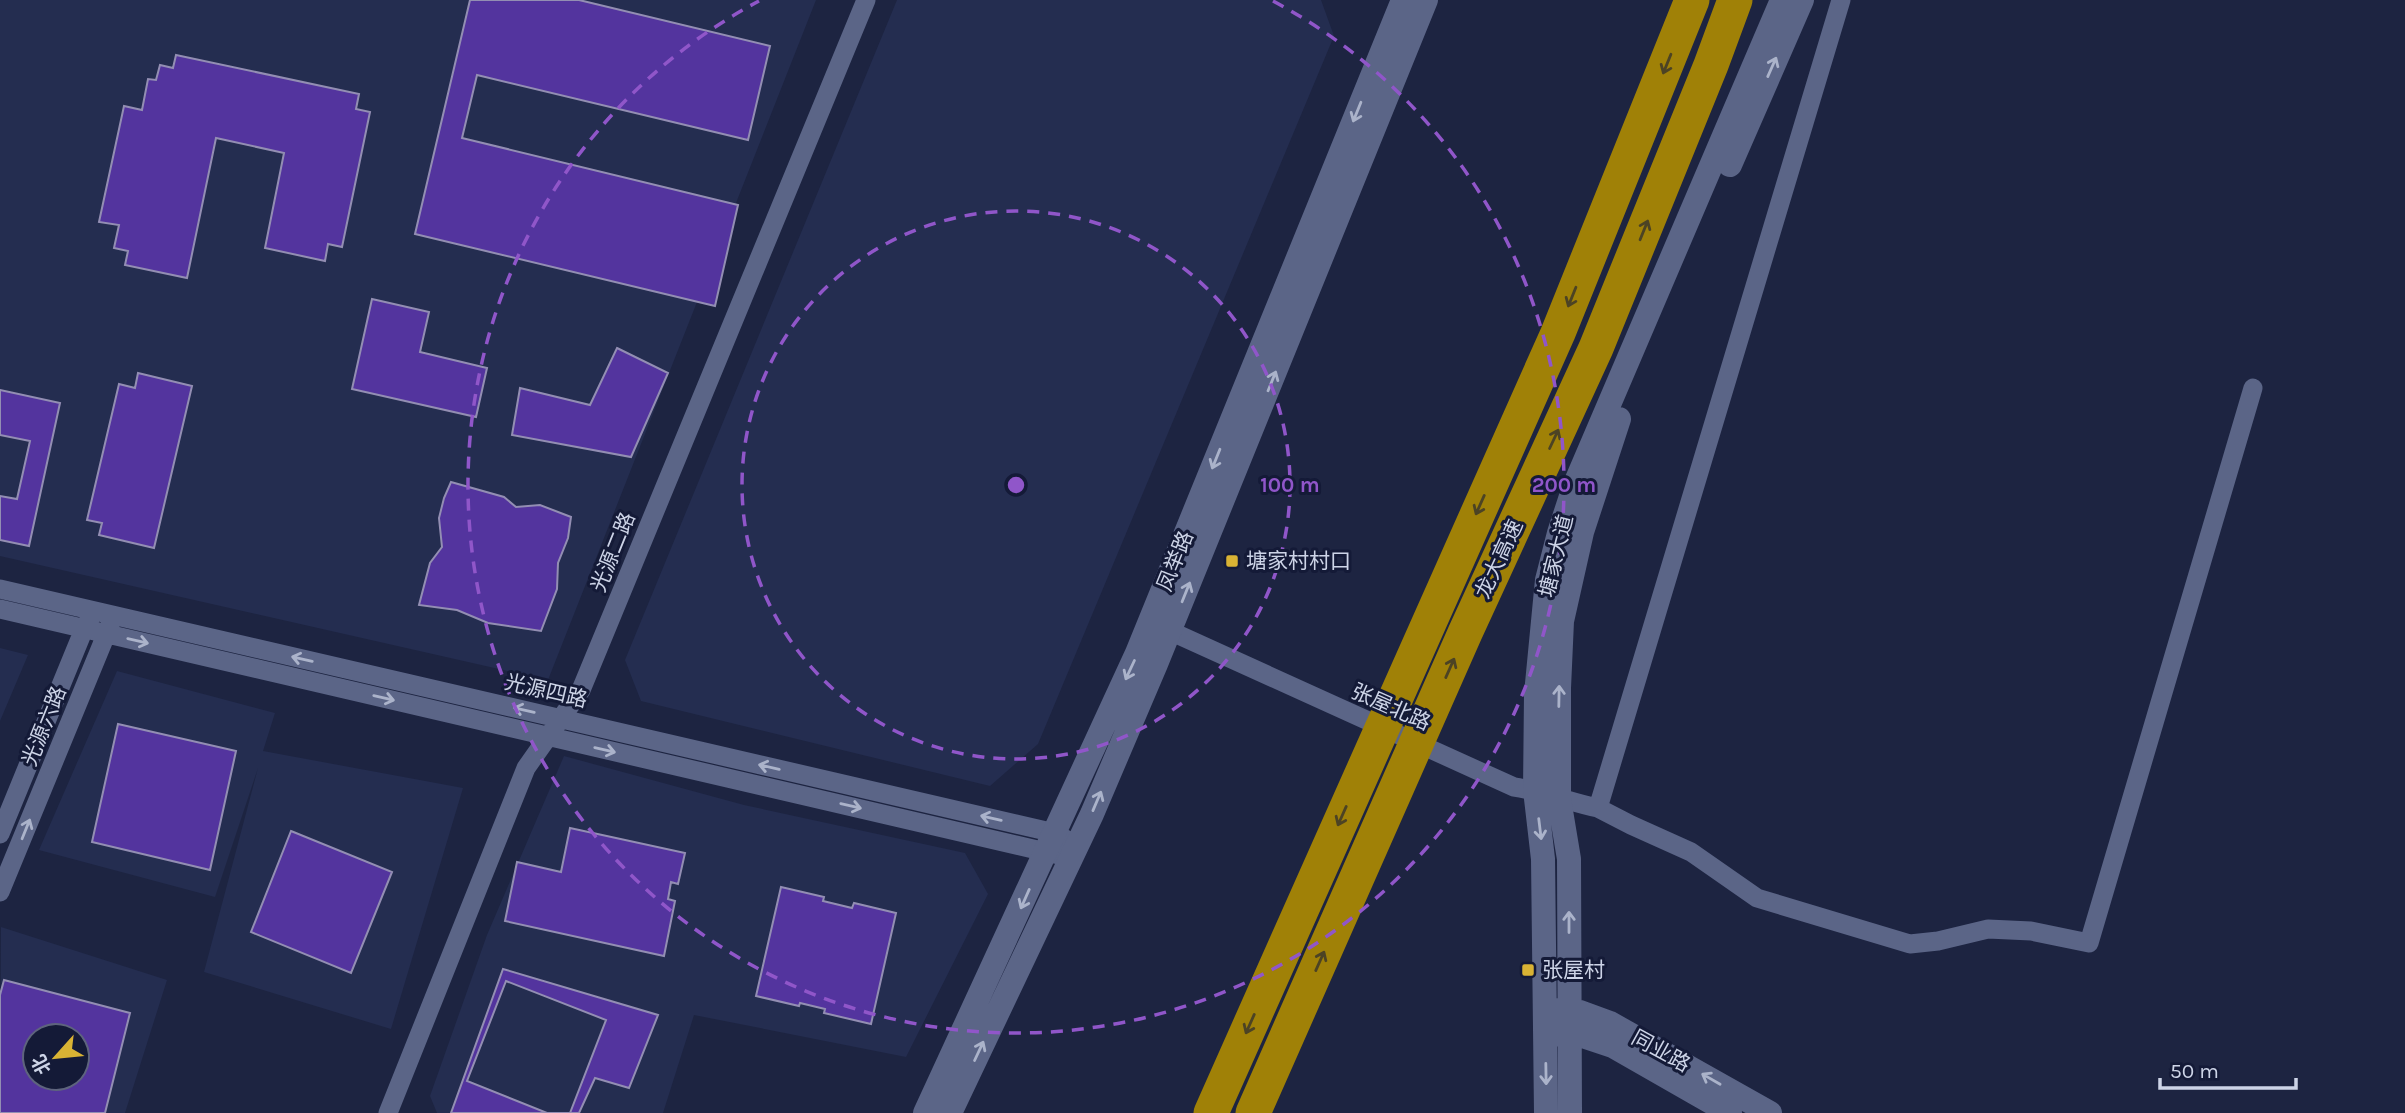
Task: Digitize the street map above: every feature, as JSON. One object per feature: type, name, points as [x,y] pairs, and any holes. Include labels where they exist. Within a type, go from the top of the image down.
[{"type":"highway","name":"龙大高速","points":[[1211,1113],[1558,333],[1692,0]]},
{"type":"highway","name":"龙大高速","points":[[1253,1113],[1422,730],[1596,348],[1735,0]]},
{"type":"street","name":"光源二路","points":[[388,1113],[526,768],[581,690],[866,0]]},
{"type":"street","points":[[1383,49],[1391,0]]},
{"type":"street","name":"凤举路","points":[[925,1113],[1137,653],[1403,0]]},
{"type":"street","name":"凤举路","points":[[950,1113],[1072,854],[1170,631],[1426,0]]},
{"type":"street","name":"塘家大道","points":[[1546,1113],[1544,859],[1535,790],[1536,694],[1547,580],[1575,484],[1782,0]]},
{"type":"street","name":"塘家大道","points":[[1570,1113],[1569,859],[1559,799],[1562,621],[1582,532],[1616,425],[1802,0]]},
{"type":"street","points":[[1598,808],[1841,0]]},
{"type":"street","name":"张屋北路","points":[[1170,631],[1514,787],[1535,790],[1598,808],[1690,852],[1757,898],[1910,944],[1938,941],[1988,929],[2031,931],[2089,943],[2253,388]]},
{"type":"street","name":"光源四路","points":[[0,589],[561,718],[1051,842],[1072,854]]},
{"type":"street","name":"光源四路","points":[[0,609],[549,736],[1051,842]]},
{"type":"street","name":"光源六路","points":[[0,834],[84,629],[91,618],[106,613],[107,634],[0,892]]},
{"type":"street","name":"同业路","points":[[1545,1009],[1730,1113]]},
{"type":"street","name":"同业路","points":[[1545,1034],[1570,1023],[1610,1023],[1770,1113]]},
{"type":"shaded area","points":[[0,0],[816,0],[548,680],[0,556]]},
{"type":"shaded area","points":[[897,0],[1321,0],[1334,36],[1038,744],[990,786],[641,701],[625,660]]},
{"type":"shaded area","points":[[0,648],[28,655],[0,721]]},
{"type":"shaded area","points":[[117,671],[275,713],[263,751],[463,788],[391,1029],[204,972],[258,768],[215,897],[39,850]]},
{"type":"shaded area","points":[[564,756],[744,805],[965,853],[988,894],[906,1057],[694,1015],[663,1113],[437,1113],[430,1096],[487,935]]},
{"type":"shaded area","points":[[1,927],[167,980],[125,1113],[0,1113]]},
{"type":"building","points":[[470,0],[579,0],[770,46],[748,140],[477,75],[462,138],[738,205],[715,306],[415,234]]},
{"type":"building","points":[[176,55],[359,94],[356,109],[370,112],[342,247],[328,244],[325,261],[265,248],[284,153],[216,138],[187,278],[125,265],[128,251],[114,248],[119,225],[99,222],[124,106],[142,110],[148,79],[156,80],[160,65],[173,68]]},
{"type":"building","points":[[372,299],[429,312],[420,352],[487,368],[476,417],[352,389]]},
{"type":"building","points":[[617,348],[668,373],[631,457],[512,435],[520,388],[590,405]]},
{"type":"building","points":[[138,373],[192,386],[154,548],[99,535],[102,523],[87,520],[119,384],[135,388]]},
{"type":"building","points":[[0,390],[60,403],[29,546],[0,540],[0,496],[17,499],[30,441],[0,435]]},
{"type":"building","points":[[451,482],[504,497],[516,507],[540,505],[571,517],[568,538],[558,563],[557,589],[541,631],[488,623],[457,610],[419,605],[430,563],[442,547],[439,518]]},
{"type":"building","points":[[118,724],[236,751],[210,870],[92,842]]},
{"type":"building","points":[[570,828],[685,853],[678,884],[671,882],[668,899],[675,901],[664,956],[505,921],[517,862],[561,872]]},
{"type":"building","points":[[291,831],[392,872],[351,973],[251,932]]},
{"type":"building","points":[[781,887],[824,897],[823,901],[852,908],[854,903],[896,913],[871,1024],[824,1013],[825,1009],[756,996]]},
{"type":"building","points":[[503,969],[658,1015],[629,1088],[595,1078],[579,1113],[451,1113]]},
{"type":"building","points":[[4,980],[130,1013],[105,1113],[0,1113],[0,995]]},
{"type":"building","points":[[506,981],[606,1020],[570,1113],[547,1113],[467,1081]]},
{"type":"place","name":"塘家村村口","points":[[1232,561]]},
{"type":"place","name":"张屋村","points":[[1528,970]]}]
